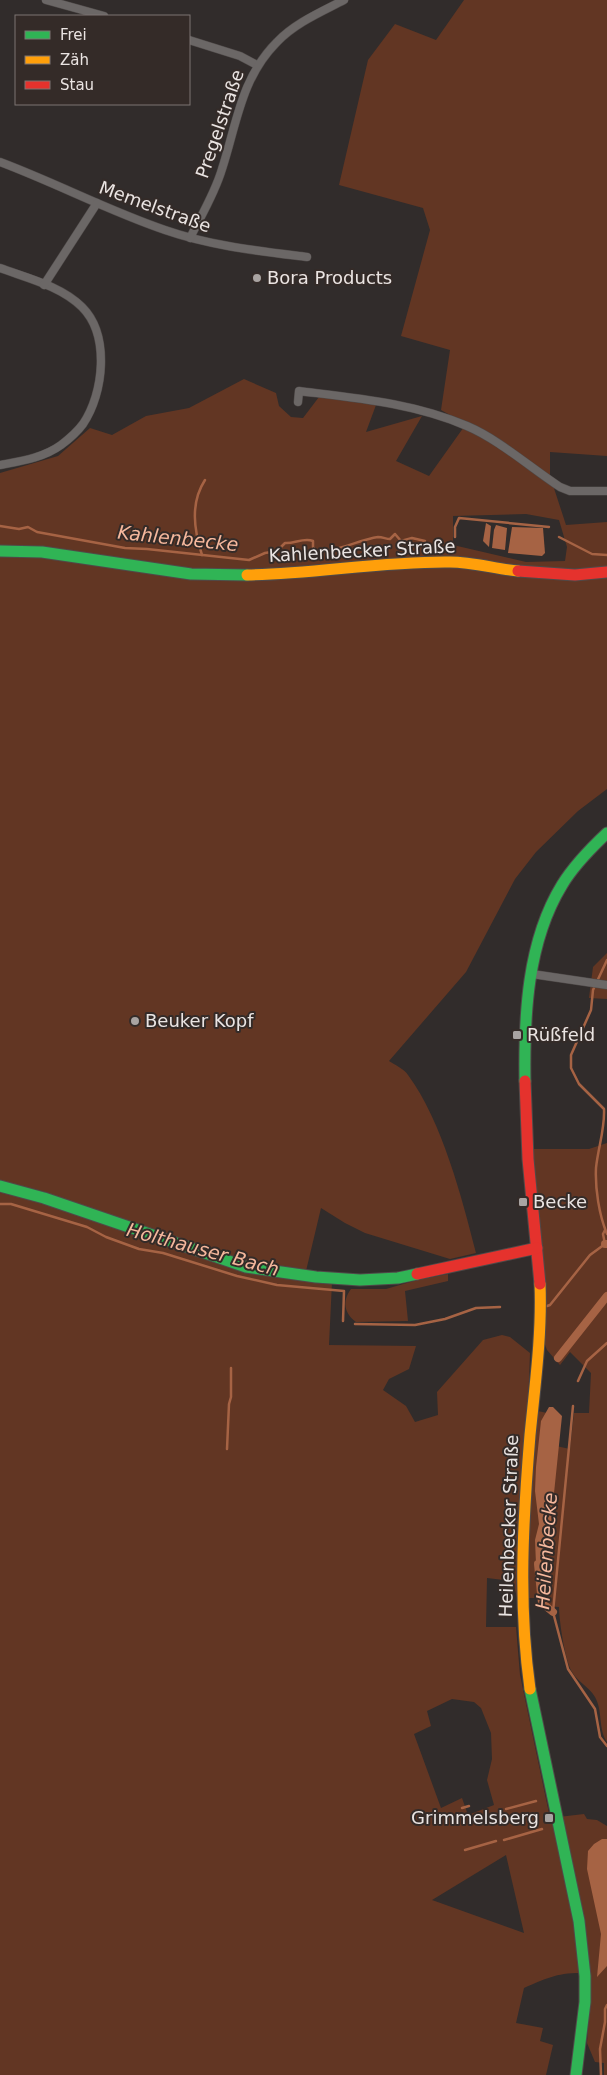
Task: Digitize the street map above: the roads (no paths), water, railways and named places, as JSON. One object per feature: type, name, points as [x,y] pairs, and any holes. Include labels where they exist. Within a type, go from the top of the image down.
[{"type":"main road","name":"Kahlenbecker Straße","points":[[0,551],[42,552],[134,567],[199,574],[288,574],[388,564],[442,562],[565,574],[607,572]]},
{"type":"main road","name":"Heilenbecker Straße","points":[[576,2075],[585,2002],[582,1944],[579,1920],[532,1706],[522,1623],[522,1543],[540,1308],[537,1248],[528,1159],[525,1077],[527,1020],[532,974],[541,931],[558,890],[582,856],[607,833]]},
{"type":"main road","points":[[0,1186],[44,1198],[246,1266],[316,1277],[360,1280],[398,1278],[537,1248]]},
{"type":"street","points":[[46,0],[100,15]]},
{"type":"street","name":"Pregelstraße","points":[[190,238],[222,171],[237,114],[257,65],[278,41],[301,23],[344,0]]},
{"type":"street","points":[[190,40],[240,56],[257,65]]},
{"type":"street","name":"Memelstraße","points":[[0,162],[126,216],[190,238],[220,246],[307,257]]},
{"type":"street","points":[[44,285],[97,203]]},
{"type":"street","points":[[0,268],[73,298],[84,308],[96,331],[101,367],[96,398],[83,424],[59,446],[38,457],[0,465]]},
{"type":"street","points":[[298,402],[299,391],[376,400],[431,412],[469,426],[560,487],[570,490],[607,491]]},
{"type":"street","points":[[532,974],[604,984]]},
{"type":"waterway","points":[[202,555],[195,526],[195,507],[200,489],[205,480]]},
{"type":"waterway","name":"Kahlenbecke","points":[[455,537],[455,527],[459,518],[549,527]]},
{"type":"waterway","name":"Kahlenbecke","points":[[0,526],[19,529],[28,527],[37,532],[125,548],[249,560],[265,553],[277,551],[285,543],[303,540],[313,541],[315,550],[331,550],[378,537],[390,539],[395,534],[401,541],[412,538],[425,541]]},
{"type":"waterway","name":"Kahlenbecke","points":[[559,537],[592,554],[607,555]]},
{"type":"waterway","name":"Heilenbecke","points":[[607,960],[593,990],[591,1010],[571,1055],[571,1068],[579,1084],[604,1109],[596,1176],[600,1210],[607,1234]]},
{"type":"waterway","name":"Holthauser Bach","points":[[0,1204],[11,1204],[87,1227],[106,1237],[139,1249],[163,1253],[237,1276],[277,1285],[344,1291],[343,1321]]},
{"type":"waterway","name":"Holthauser Bach","points":[[547,1306],[550,1305],[590,1255],[605,1244],[603,1234],[605,1230]]},
{"type":"waterway","points":[[558,1358],[607,1296]]},
{"type":"waterway","name":"Holthauser Bach","points":[[355,1324],[415,1325],[445,1319],[476,1308],[500,1307]]},
{"type":"waterway","name":"Heilenbecke","points":[[578,1381],[587,1361],[607,1343]]},
{"type":"waterway","points":[[227,1449],[231,1368]]},
{"type":"waterway","name":"Heilenbecke","points":[[573,1406],[553,1612],[568,1669],[595,1709],[600,1737],[607,1746]]},
{"type":"waterway","points":[[538,1564],[542,1603],[553,1612]]},
{"type":"waterway","points":[[506,1809],[536,1801]]},
{"type":"waterway","points":[[462,1808],[469,1806]]},
{"type":"waterway","points":[[504,1840],[542,1829]]},
{"type":"waterway","points":[[465,1850],[496,1841]]},
{"type":"waterway","name":"Heilenbecke","points":[[601,2075],[600,2049],[607,2005]]},
{"type":"place","name":"Bora Products","points":[[257,278]]},
{"type":"place","name":"Beuker Kopf","points":[[135,1021]]},
{"type":"place","name":"Rüßfeld","points":[[517,1035]]},
{"type":"place","name":"Becke","points":[[523,1202]]},
{"type":"place","name":"Grimmelsberg","points":[[549,1818]]}]
